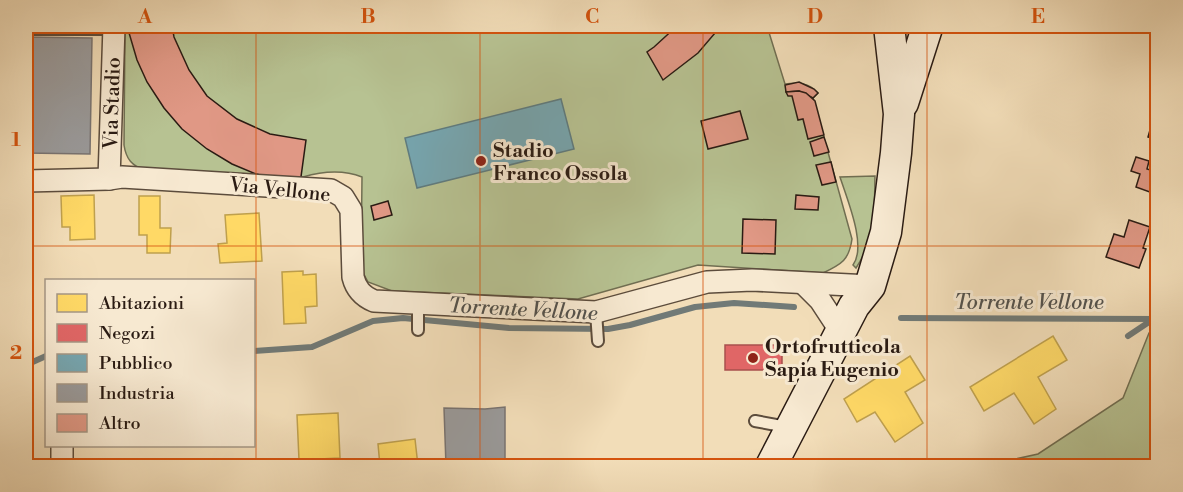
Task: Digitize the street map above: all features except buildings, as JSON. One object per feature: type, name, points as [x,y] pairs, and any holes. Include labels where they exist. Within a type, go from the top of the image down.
[{"type":"main road","points":[[771,466],[855,306],[870,286],[886,232],[899,114],[891,26],[914,31],[929,27]]},
{"type":"main road","points":[[899,114],[929,27]]},
{"type":"street","name":"Via Stadio","points":[[109,179],[114,27]]},
{"type":"street","name":"Via Vellone","points":[[26,180],[122,177],[331,190],[343,197],[351,210],[353,277],[356,287],[365,297],[374,301],[596,312],[707,282],[752,280],[870,286]]},
{"type":"street","points":[[804,284],[820,300],[841,332]]},
{"type":"street","points":[[62,447],[62,466]]},
{"type":"lane","points":[[26,29],[114,27]]},
{"type":"lane","points":[[418,302],[418,330]]},
{"type":"lane","points":[[596,312],[598,341]]},
{"type":"lane","points":[[755,421],[791,428]]},
{"type":"green space","name":"Stadio Franco Ossola","points":[[125,26],[767,26],[785,84],[803,84],[818,93],[813,98],[852,239],[851,246],[844,260],[823,273],[698,265],[578,299],[392,291],[368,282],[361,269],[362,177],[340,172],[325,172],[303,177],[145,170],[130,161],[124,145]]},
{"type":"green space","points":[[875,176],[871,235],[856,268],[853,265],[857,257],[857,235],[840,177]]},
{"type":"green space","points":[[1149,333],[1157,334],[1157,466],[984,466],[1038,454],[1123,398]]},
{"type":"waterway","name":"Torrente Vellone","points":[[255,351],[312,347],[373,321],[403,318],[509,328],[608,329],[695,307],[734,303],[794,307]]},
{"type":"waterway","name":"Torrente Vellone","points":[[901,318],[1158,319]]},
{"type":"waterway","points":[[1128,336],[1152,320]]},
{"type":"waterway","name":"Torrente Vellone","points":[[26,365],[45,356]]},
{"type":"place","name":"Stadio Franco Ossola","points":[[481,161]]},
{"type":"place","name":"Ortofrutticola Sapia Eugenio","points":[[753,358]]}]
